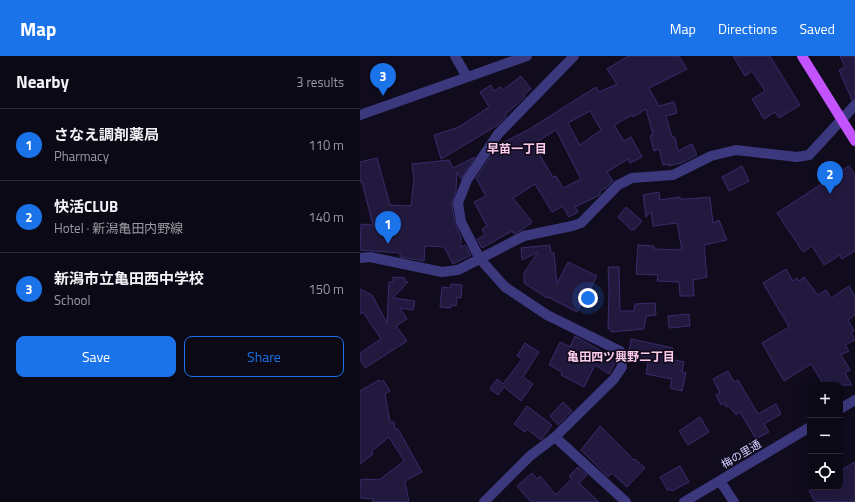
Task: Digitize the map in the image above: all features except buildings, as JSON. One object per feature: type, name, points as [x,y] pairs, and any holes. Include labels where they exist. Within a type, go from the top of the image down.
[{"type":"main road","points":[[802,56],[855,141]]},
{"type":"street","points":[[455,56],[467,77]]},
{"type":"street","points":[[360,115],[527,56]]},
{"type":"street","points":[[484,502],[530,456],[556,437],[614,379],[622,367],[620,351],[547,315],[506,288],[480,258],[461,222],[458,203],[467,180],[498,134],[574,56]]},
{"type":"street","points":[[360,258],[370,257],[442,272],[458,270],[524,236],[581,223],[618,185],[632,178],[673,175],[711,156],[736,150],[797,157],[810,155],[855,105]]},
{"type":"street","points":[[843,407],[855,400]]},
{"type":"street","name":"梅の里通","points":[[684,502],[807,429]]},
{"type":"street","points":[[556,437],[626,502]]},
{"type":"street","points":[[720,480],[734,502]]},
{"type":"place","name":"新潟市立亀田西中学校","points":[[383,96]]},
{"type":"place","name":"快活CLUB","points":[[830,194]]},
{"type":"place","name":"さなえ調剤薬局","points":[[388,244]]},
{"type":"district","name":"早苗一丁目","points":[[517,149]]},
{"type":"district","name":"亀田四ツ興野二丁目","points":[[621,357]]}]
